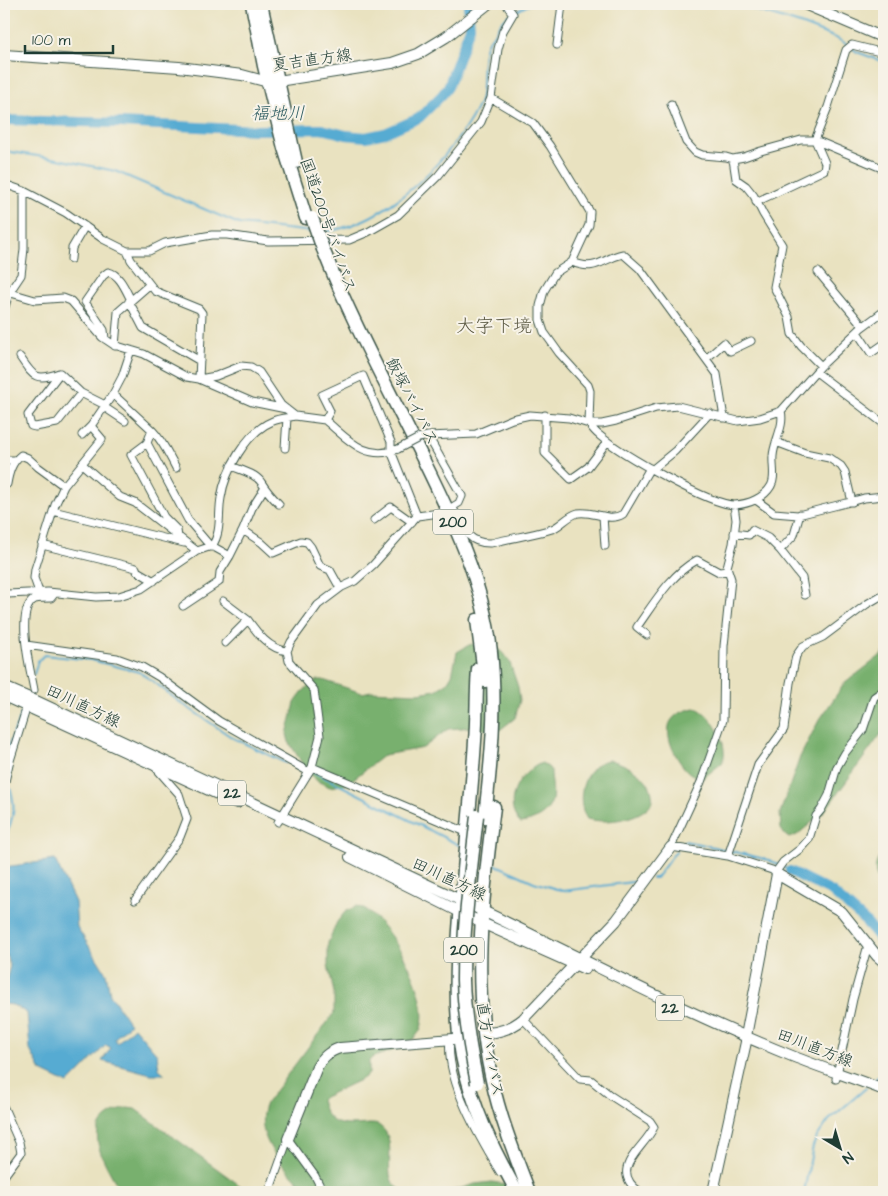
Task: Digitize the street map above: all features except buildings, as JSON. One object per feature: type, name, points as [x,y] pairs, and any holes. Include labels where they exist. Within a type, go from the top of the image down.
[{"type":"highway","name":"200","points":[[252,4],[269,64]]},
{"type":"highway","name":"200","points":[[261,4],[269,64]]},
{"type":"highway","name":"国道200号バイパス","points":[[269,64],[288,148],[320,249],[324,273],[356,340],[447,510],[453,541],[467,578],[476,615],[486,692],[481,817]]},
{"type":"highway","name":"200","points":[[447,510],[477,587],[491,650],[494,704],[493,734],[481,817]]},
{"type":"highway","points":[[479,637],[475,742],[460,905],[456,980],[458,1021],[462,1056],[484,1130],[518,1192]]},
{"type":"highway","points":[[491,650],[498,679],[499,744],[482,917],[479,988],[482,1024],[492,1081],[506,1132],[528,1192]]},
{"type":"highway","name":"直方バイパス","points":[[481,817],[466,921],[463,980],[468,1037],[481,1081],[516,1171],[528,1192]]},
{"type":"highway","name":"直方バイパス","points":[[481,1081],[490,1127],[518,1192]]},
{"type":"main road","name":"夏吉直方線","points":[[4,55],[179,67],[242,75],[273,82],[392,63],[418,54],[446,37],[488,4]]},
{"type":"main road","points":[[804,4],[884,38]]},
{"type":"main road","name":"田川直方線","points":[[4,687],[577,962],[746,1039],[884,1097]]},
{"type":"main road","name":"田川直方線","points":[[4,696],[30,698],[152,764],[280,820]]},
{"type":"main road","points":[[488,1033],[512,1027],[523,1019],[616,921],[671,847]]},
{"type":"main road","points":[[713,1192],[746,1039],[777,874],[842,912],[884,962]]},
{"type":"main road","points":[[288,1139],[317,1067],[323,1057],[329,1052],[340,1048],[451,1039]]},
{"type":"main road","name":"田川直方線","points":[[837,1076],[884,1090]]},
{"type":"street","points":[[4,184],[24,191],[66,213],[102,239],[127,251],[148,251],[165,243],[227,235],[268,241],[349,240],[368,232],[398,215],[438,176],[481,122],[491,98],[498,49],[503,31],[513,14],[508,7],[511,4]]},
{"type":"street","points":[[557,45],[562,4]]},
{"type":"street","points":[[756,202],[824,170],[825,163],[815,140],[848,47],[852,45],[884,53]]},
{"type":"street","points":[[491,98],[533,123],[550,146],[590,212],[589,226],[572,262],[555,273],[544,290],[540,306],[540,320],[544,332],[559,353],[588,385],[590,391],[589,424],[598,434],[607,442],[652,469],[690,489],[734,505],[756,500],[771,486],[773,479],[773,454],[783,418],[781,411]]},
{"type":"street","points":[[671,104],[686,142],[695,152],[702,155],[733,159],[800,140],[815,140],[884,169]]},
{"type":"street","points":[[733,159],[736,179],[746,186],[782,245],[774,287],[789,317],[792,334],[819,369],[884,424]]},
{"type":"street","points":[[4,310],[6,292],[21,275],[24,249],[24,191]]},
{"type":"street","points":[[71,259],[72,248],[85,226]]},
{"type":"street","points":[[127,251],[155,291],[199,309],[202,313],[199,379]]},
{"type":"street","points":[[572,262],[591,266],[623,254],[640,269],[717,374],[724,418]]},
{"type":"street","points":[[105,339],[104,330],[85,302],[103,276],[108,272],[117,276],[144,328],[200,361]]},
{"type":"street","points":[[818,272],[860,329],[871,353],[884,344]]},
{"type":"street","points":[[115,346],[118,312],[149,284]]},
{"type":"street","points":[[6,292],[35,300],[63,298],[71,301],[105,339],[115,346],[144,354],[187,377],[199,379],[252,402],[286,409]]},
{"type":"street","points":[[5,594],[39,592],[96,597],[119,596],[141,589],[197,551],[211,546],[218,535],[221,497],[232,466],[238,453],[248,440],[267,424],[295,416],[325,420],[358,448],[373,453],[394,450],[419,438],[428,436],[476,434],[512,419],[530,415],[569,418],[589,424],[616,421],[656,408],[678,406],[738,421],[760,418],[781,411],[819,369],[860,329],[884,311]]},
{"type":"street","points":[[706,359],[724,342],[730,351],[751,341]]},
{"type":"street","points":[[82,435],[113,394],[122,377],[131,350]]},
{"type":"street","points":[[20,357],[32,375],[36,377],[49,377],[60,373]]},
{"type":"street","points":[[199,379],[216,376],[241,366],[251,367],[259,372],[281,405],[295,416]]},
{"type":"street","points":[[60,373],[81,393],[105,406],[125,421]]},
{"type":"street","points":[[60,373],[28,415],[31,426],[35,427],[60,421],[81,393]]},
{"type":"street","points":[[325,420],[330,412],[322,395],[363,376],[391,442],[417,516]]},
{"type":"street","points":[[113,394],[160,439],[176,468]]},
{"type":"street","points":[[447,510],[466,534],[483,543],[553,528],[566,519],[584,512],[616,517],[623,514],[652,469],[675,451],[710,414]]},
{"type":"street","points":[[545,415],[545,453],[572,479],[588,467],[607,442]]},
{"type":"street","points":[[285,448],[287,418]]},
{"type":"street","points":[[39,592],[34,578],[35,569],[53,512],[64,486],[102,439],[90,426]]},
{"type":"street","points":[[152,430],[147,443],[132,455],[164,517],[177,530],[178,536]]},
{"type":"street","points":[[280,820],[310,769],[320,736],[314,690],[289,661],[287,651],[290,642],[318,605],[340,588],[355,581],[373,565],[417,516],[447,510],[460,503],[462,496],[428,436]]},
{"type":"street","points":[[776,442],[806,453],[829,458],[841,466],[846,472],[852,502]]},
{"type":"street","points":[[147,443],[188,520],[211,546],[230,556]]},
{"type":"street","points":[[4,460],[14,460],[21,455],[28,458],[38,468],[64,486]]},
{"type":"street","points":[[8,484],[14,460]]},
{"type":"street","points":[[82,464],[120,497],[135,504],[197,551]]},
{"type":"street","points":[[232,466],[252,475],[260,481],[264,489],[279,504]]},
{"type":"street","points":[[183,606],[219,582],[220,572],[243,530],[252,508],[264,489]]},
{"type":"street","points":[[756,500],[774,513],[800,514],[864,498],[884,496]]},
{"type":"street","points":[[734,505],[733,544],[727,567],[731,579],[724,646],[723,720],[702,782],[671,847],[728,856],[772,870],[777,874],[783,862],[800,849],[809,839],[816,816],[829,795],[837,768],[845,753],[863,730],[874,697],[884,690]]},
{"type":"street","points":[[374,520],[391,507],[412,522]]},
{"type":"street","points":[[53,512],[187,544]]},
{"type":"street","points":[[780,550],[794,535],[800,514]]},
{"type":"street","points":[[603,516],[605,546]]},
{"type":"street","points":[[243,530],[261,542],[272,553],[301,541],[307,542],[320,566],[330,570],[340,588]]},
{"type":"street","points":[[734,533],[748,535],[752,530],[768,538],[802,578],[805,595]]},
{"type":"street","points":[[42,545],[136,568],[137,571],[154,581]]},
{"type":"street","points":[[647,635],[637,627],[664,588],[692,563],[697,560],[719,572],[728,571]]},
{"type":"street","points":[[4,786],[6,763],[30,698],[24,620],[32,602],[36,599],[51,598],[55,593]]},
{"type":"street","points":[[728,856],[758,765],[784,729],[790,683],[796,656],[803,646],[823,636],[884,594]]},
{"type":"street","points":[[223,601],[248,620],[267,643],[277,650],[287,651]]},
{"type":"street","points":[[225,643],[248,620]]},
{"type":"street","points":[[26,645],[116,658],[142,666],[160,677],[219,721],[310,769],[466,832]]},
{"type":"street","points":[[135,900],[180,837],[187,819],[179,794],[152,764]]},
{"type":"street","points":[[837,1076],[853,999],[868,945]]},
{"type":"street","points":[[523,1019],[580,1079],[591,1080],[611,1096],[650,1121],[654,1127],[651,1135],[636,1151],[626,1167],[628,1179],[635,1189],[640,1192]]},
{"type":"street","points":[[451,1039],[450,1066],[459,1093],[487,1151],[510,1192]]},
{"type":"street","points":[[4,1108],[19,1142],[21,1153],[4,1176]]},
{"type":"street","points":[[269,1192],[288,1139]]},
{"type":"street","points":[[288,1139],[315,1176],[323,1192]]},
{"type":"green space","points":[[492,642],[509,660],[518,687],[520,700],[515,718],[501,729],[495,732],[473,727],[448,729],[423,748],[384,755],[347,784],[330,787],[317,781],[305,768],[289,742],[287,734],[295,703],[302,692],[318,680],[362,693],[371,691],[418,693],[436,690],[447,683],[452,675],[457,652],[469,645]]},
{"type":"green space","points":[[884,653],[884,730],[824,812],[797,835],[789,838],[781,829],[780,813],[800,757],[818,722],[844,684]]},
{"type":"green space","points":[[695,708],[705,714],[715,725],[719,732],[724,753],[722,763],[702,779],[686,770],[673,750],[669,734],[669,727],[673,718],[681,712]]},
{"type":"green space","points":[[609,760],[626,766],[642,776],[650,787],[653,801],[641,813],[623,819],[604,821],[587,819],[581,802],[584,784],[593,768]]},
{"type":"green space","points":[[542,763],[551,771],[552,800],[548,809],[540,816],[520,823],[512,806],[516,788],[520,780],[527,773]]},
{"type":"green space","points":[[884,850],[884,890],[875,870],[877,861]]},
{"type":"green space","points":[[357,906],[369,912],[395,941],[415,981],[421,1001],[423,1018],[419,1032],[411,1042],[373,1057],[369,1061],[369,1074],[321,1100],[328,1117],[339,1124],[373,1124],[381,1127],[386,1132],[389,1145],[391,1179],[395,1185],[405,1192],[309,1192],[273,1152],[263,1128],[263,1116],[266,1103],[334,1013],[334,993],[328,965],[328,943],[337,922],[345,912]]},
{"type":"green space","points":[[127,1108],[135,1109],[249,1192],[121,1192],[107,1168],[98,1144],[98,1133],[102,1123],[111,1114]]},
{"type":"green space","points":[[492,1182],[544,1192],[448,1192],[475,1184]]},
{"type":"water","points":[[55,860],[75,902],[77,927],[106,973],[110,994],[130,1024],[115,1038],[117,1043],[134,1027],[157,1054],[159,1069],[165,1074],[151,1074],[102,1061],[111,1048],[106,1045],[68,1084],[41,1071],[30,1050],[27,1013],[13,1005],[4,1004],[4,982],[6,981],[10,966],[4,949],[4,867]]},
{"type":"waterway","name":"福地川","points":[[4,120],[120,123],[256,130],[322,129],[346,135],[366,137],[385,133],[419,118],[448,87],[470,27],[468,4]]},
{"type":"waterway","points":[[513,13],[530,4]]},
{"type":"waterway","points":[[736,4],[800,24],[836,38],[848,45]]},
{"type":"waterway","points":[[322,232],[362,221],[381,211],[417,184],[446,153],[465,129],[478,106],[481,94],[485,48],[500,24],[509,15]]},
{"type":"waterway","points":[[852,48],[857,52],[884,62]]},
{"type":"waterway","points":[[4,151],[58,159],[115,171],[239,224],[313,232]]},
{"type":"waterway","points":[[34,674],[38,661],[44,655],[91,660],[139,672],[233,738],[286,763]]},
{"type":"waterway","points":[[4,758],[21,714]]},
{"type":"waterway","points":[[312,771],[461,846]]},
{"type":"waterway","points":[[4,841],[10,826],[14,806],[8,783]]},
{"type":"waterway","points":[[679,847],[684,841],[769,860],[779,865]]},
{"type":"waterway","points":[[652,878],[656,878],[676,851]]},
{"type":"waterway","points":[[492,863],[534,882],[563,891],[640,881]]},
{"type":"waterway","points":[[783,867],[790,871]]},
{"type":"waterway","points":[[790,871],[832,892],[866,922],[884,945]]},
{"type":"waterway","points":[[873,1081],[884,1072]]},
{"type":"waterway","points":[[804,1192],[813,1146],[817,1137],[829,1120],[866,1088]]},
{"type":"district","name":"大字下境","points":[[494,326]]}]
